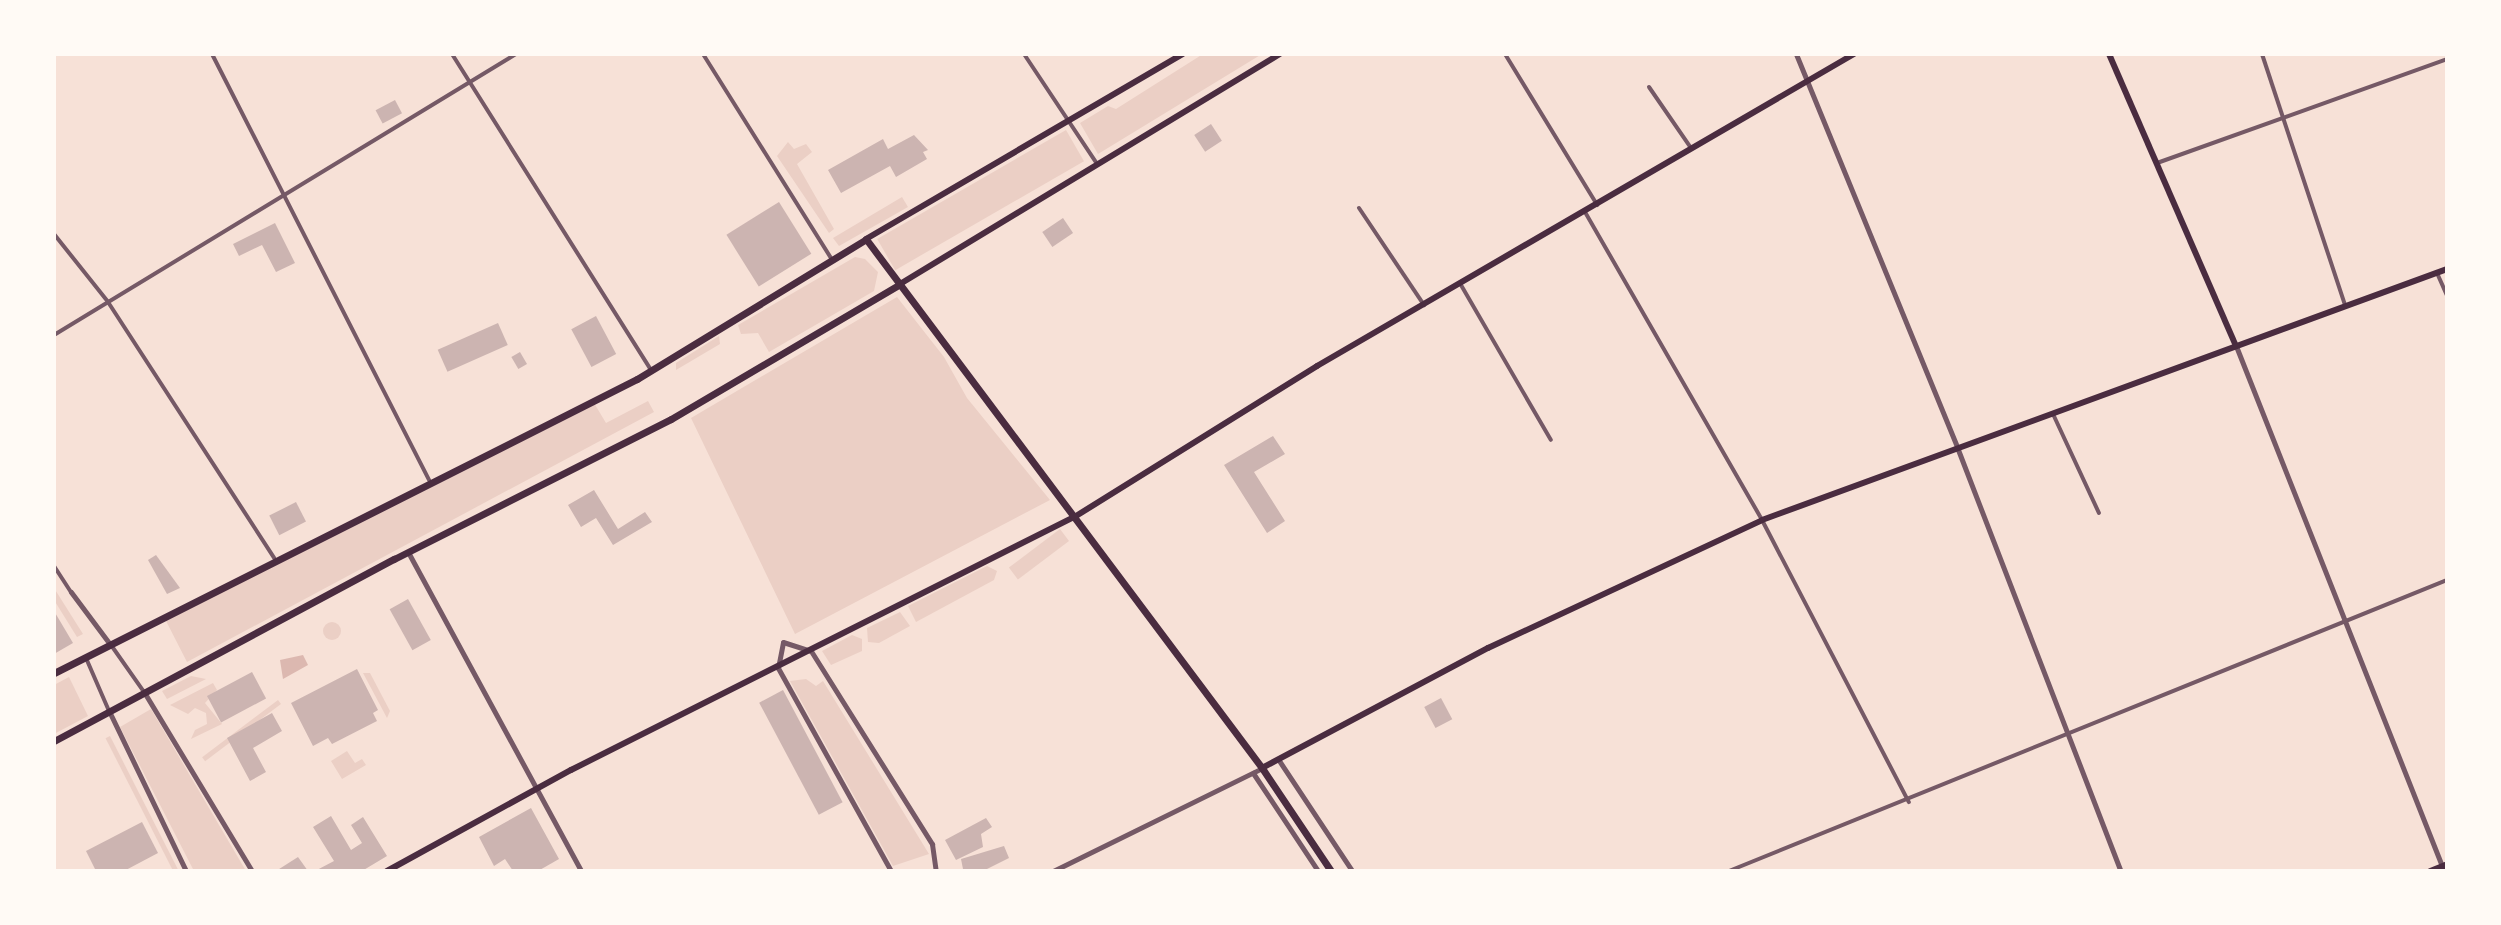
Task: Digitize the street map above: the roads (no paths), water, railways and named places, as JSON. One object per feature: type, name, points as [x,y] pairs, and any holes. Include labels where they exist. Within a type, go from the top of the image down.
[{"type":"main road","points":[[54,673],[274,558],[652,371],[866,239],[1183,54]]},
{"type":"main road","points":[[54,741],[408,552],[671,419],[1280,54]]},
{"type":"main road","points":[[387,871],[536,788],[1076,516],[1317,366],[1854,54]]},
{"type":"main road","points":[[2109,54],[2236,346]]},
{"type":"main road","points":[[866,239],[1262,768],[1331,871]]},
{"type":"main road","points":[[1262,768],[1488,648],[1762,520],[2447,269]]},
{"type":"main road","points":[[2430,871],[2445,865]]},
{"type":"street","points":[[212,54],[282,199],[429,480]]},
{"type":"street","points":[[452,54],[652,371]]},
{"type":"street","points":[[54,335],[516,54]]},
{"type":"street","points":[[703,54],[832,260]]},
{"type":"street","points":[[1024,54],[1097,164]]},
{"type":"street","points":[[1505,54],[1597,205]]},
{"type":"street","points":[[1796,54],[1957,447],[2121,871]]},
{"type":"street","points":[[2262,54],[2345,305]]},
{"type":"street","points":[[2157,163],[2447,59]]},
{"type":"street","points":[[1649,87],[1691,149]]},
{"type":"street","points":[[1359,208],[1425,306]]},
{"type":"street","points":[[1585,212],[1762,520],[1909,802]]},
{"type":"street","points":[[54,234],[108,302],[274,558]]},
{"type":"street","points":[[2437,273],[2447,295]]},
{"type":"street","points":[[1461,285],[1551,440]]},
{"type":"street","points":[[2236,346],[2445,865]]},
{"type":"street","points":[[2052,412],[2099,513]]},
{"type":"street","points":[[408,552],[581,871]]},
{"type":"street","points":[[54,566],[144,692],[252,871]]},
{"type":"street","points":[[1729,871],[1909,802],[2066,734],[2447,580]]},
{"type":"street","points":[[891,871],[778,668],[783,642],[811,651],[932,844],[936,871]]},
{"type":"street","points":[[86,656],[86,667],[186,871]]},
{"type":"street","points":[[1278,759],[1352,871]]},
{"type":"street","points":[[1053,871],[1262,768]]},
{"type":"street","points":[[1253,773],[1318,871]]}]
